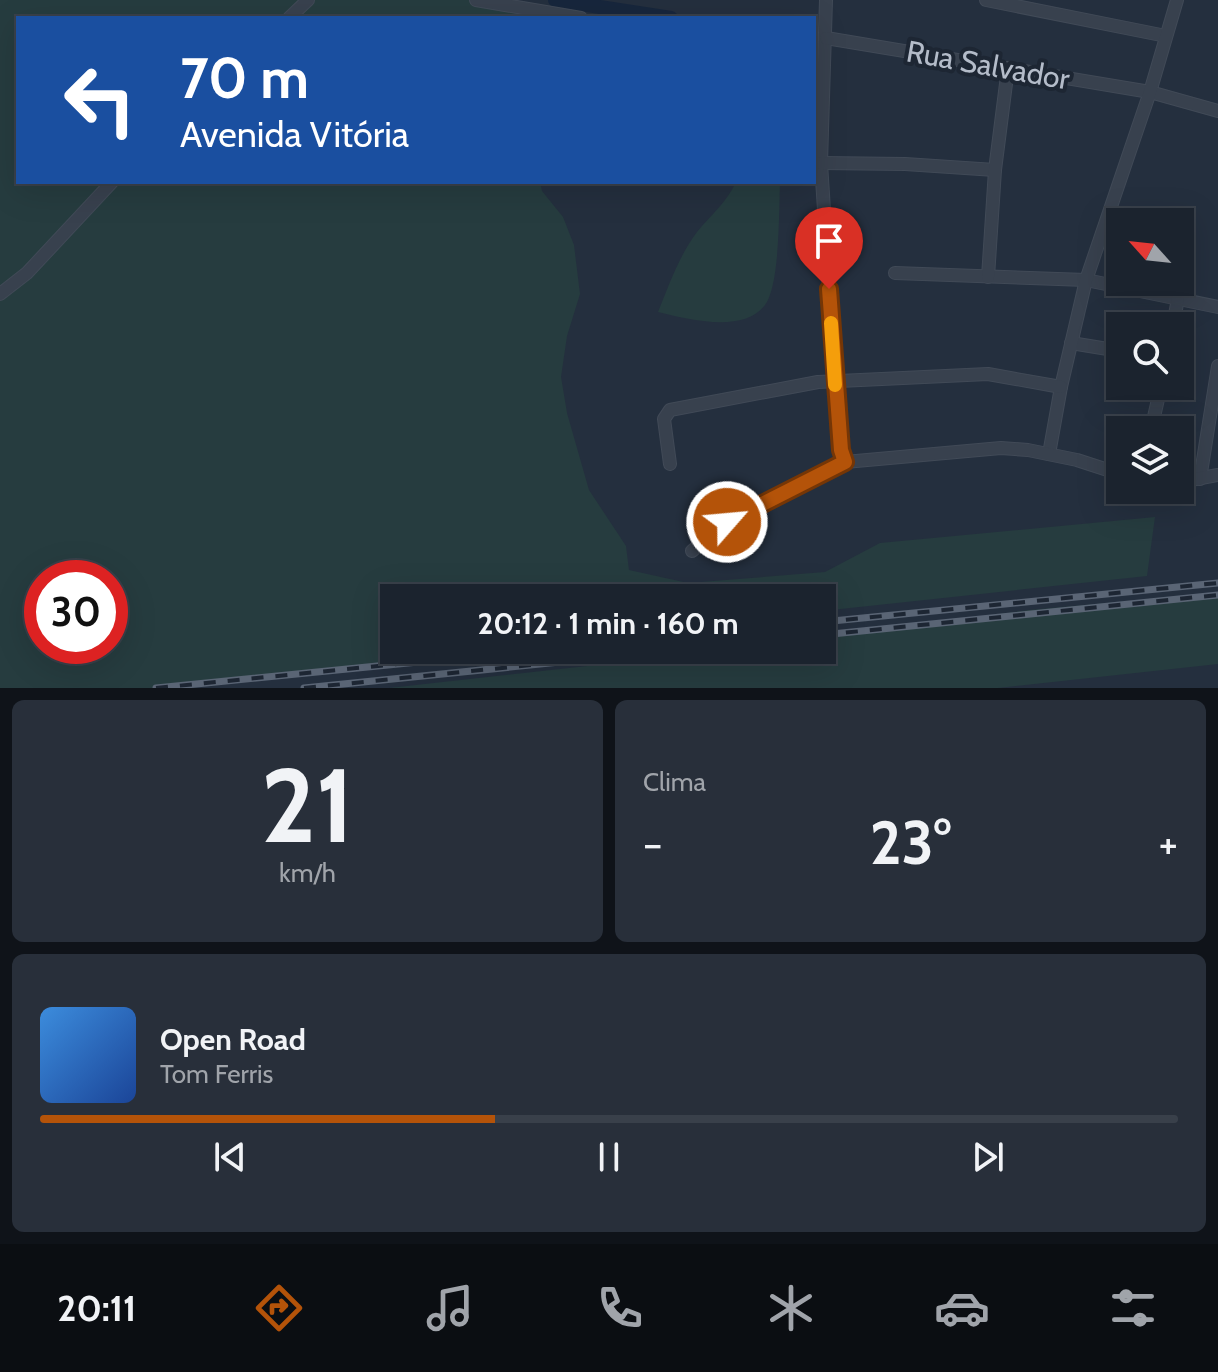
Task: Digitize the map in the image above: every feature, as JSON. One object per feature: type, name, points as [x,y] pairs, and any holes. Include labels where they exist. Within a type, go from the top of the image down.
[{"type":"street","points":[[291,16],[308,0]]},
{"type":"street","points":[[476,0],[569,16]]},
{"type":"street","points":[[826,0],[826,38],[820,53],[821,163],[835,383],[841,450],[845,462]]},
{"type":"street","points":[[986,0],[1166,36]]},
{"type":"street","points":[[1049,454],[1086,280],[1150,92],[1177,0]]},
{"type":"street","name":"Rua Salvador","points":[[826,38],[1150,92],[1218,111]]},
{"type":"street","points":[[988,277],[995,170],[1008,68]]},
{"type":"street","points":[[821,163],[995,170]]},
{"type":"street","points":[[0,294],[27,273],[110,184]]},
{"type":"street","points":[[895,273],[1086,280],[1218,307]]},
{"type":"street","points":[[1176,312],[1178,298]]},
{"type":"street","points":[[1071,343],[1106,349]]},
{"type":"street","points":[[1200,479],[1218,366]]},
{"type":"street","points":[[670,464],[664,419],[670,410],[795,384],[988,374],[1061,387]]},
{"type":"street","points":[[692,551],[727,522],[845,462],[1001,448],[1049,454],[1106,470]]},
{"type":"street","points":[[1194,480],[1218,475]]},
{"type":"green space","points":[[0,0],[493,0],[555,16],[16,16],[16,184],[540,184],[542,191],[563,217],[574,245],[580,294],[567,336],[561,377],[567,413],[589,490],[626,546],[629,570],[688,583],[825,572],[880,543],[1155,517],[1147,576],[836,609],[836,584],[380,584],[380,663],[174,688],[0,688]]},
{"type":"green space","points":[[735,184],[780,184],[774,282],[765,305],[756,314],[730,322],[699,321],[658,312],[691,241]]},
{"type":"green space","points":[[1218,593],[1218,664],[998,688],[389,688],[606,664],[836,664],[836,636],[1029,610]]},
{"type":"waterway","points":[[555,0],[658,16]]},
{"type":"railway","points":[[836,621],[1218,583]]},
{"type":"railway","points":[[836,634],[1218,595]]},
{"type":"railway","points":[[156,688],[398,664]]},
{"type":"railway","points":[[304,688],[541,664]]},
{"type":"slow traffic","points":[[831,323],[835,385]]},
{"type":"route","points":[[727,522],[845,462],[841,450],[829,289]]}]
